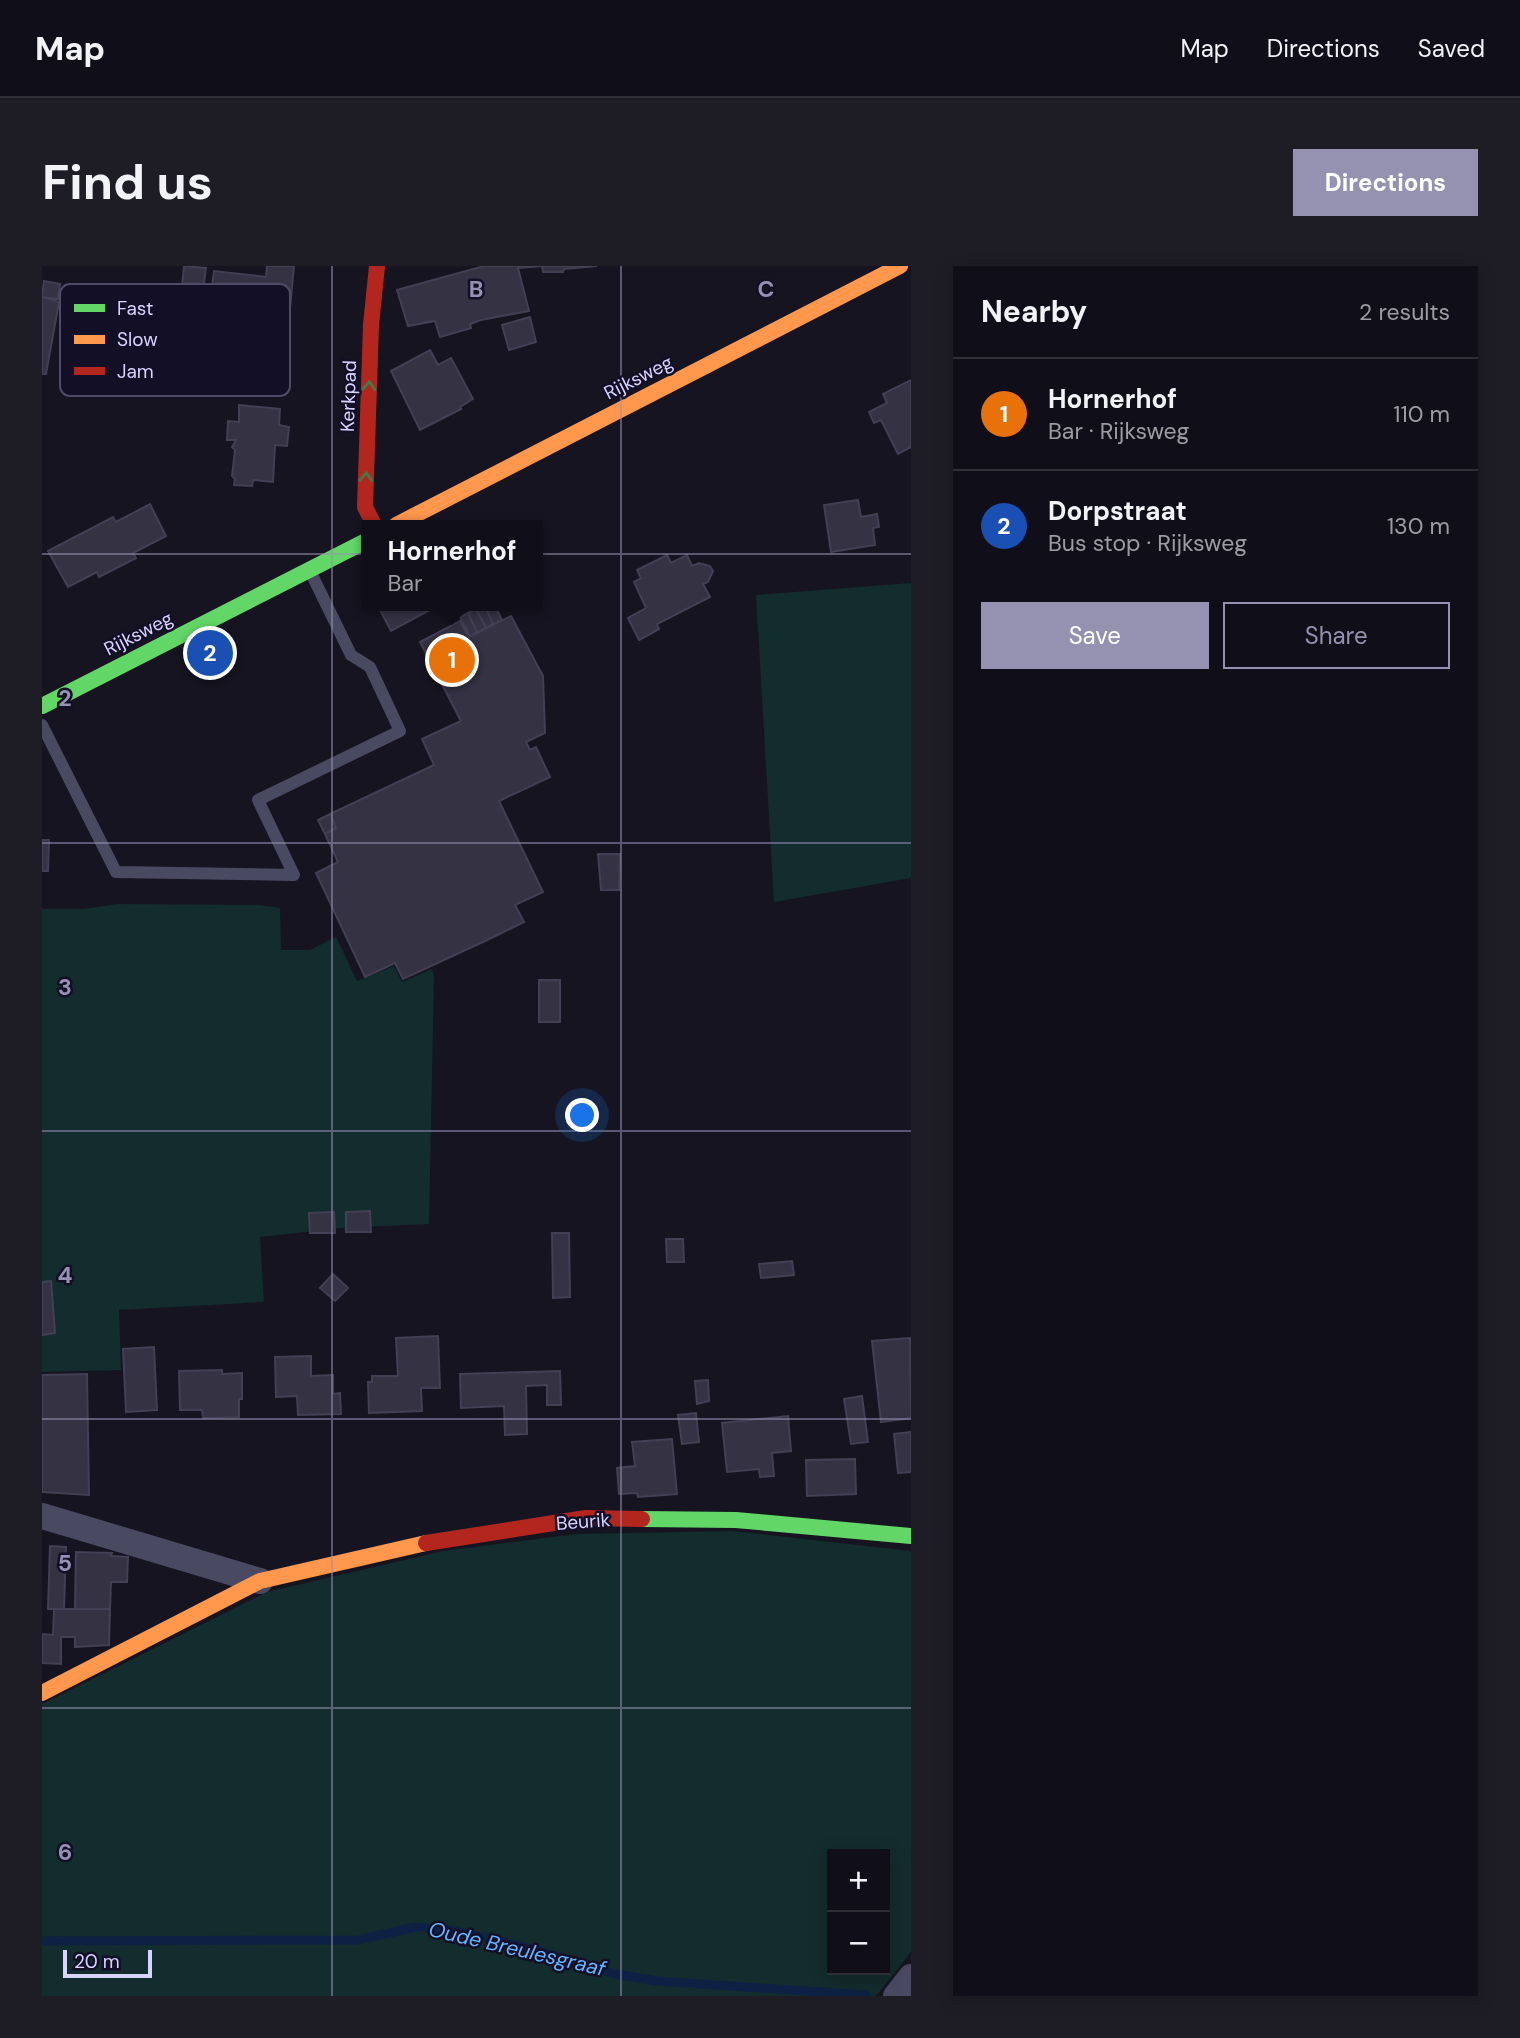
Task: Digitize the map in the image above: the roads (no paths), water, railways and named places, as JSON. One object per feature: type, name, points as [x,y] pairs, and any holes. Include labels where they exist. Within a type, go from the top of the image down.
[{"type":"street","name":"Kerkpad","points":[[372,520],[365,507],[371,325],[377,266]]},
{"type":"street","name":"Rijksweg","points":[[406,520],[900,266]]},
{"type":"street","name":"Rijksweg","points":[[42,706],[361,544]]},
{"type":"street","name":"Beurik","points":[[42,1516],[260,1581]]},
{"type":"street","name":"Beurik","points":[[42,1693],[260,1581],[446,1538],[586,1518],[736,1520],[911,1536]]},
{"type":"street","points":[[897,1996],[911,1977]]},
{"type":"lane","points":[[42,725],[116,872],[294,875],[258,800],[400,731],[370,667],[351,655],[310,570]]},
{"type":"waterway","name":"Oude Breulesgraaf","points":[[42,1941],[358,1940],[416,1927],[449,1930],[529,1948],[615,1974],[657,1981],[866,1995]]},
{"type":"place","name":"Dorpstraat","points":[[210,653]]},
{"type":"place","name":"Hornerhof","points":[[452,660]]}]
